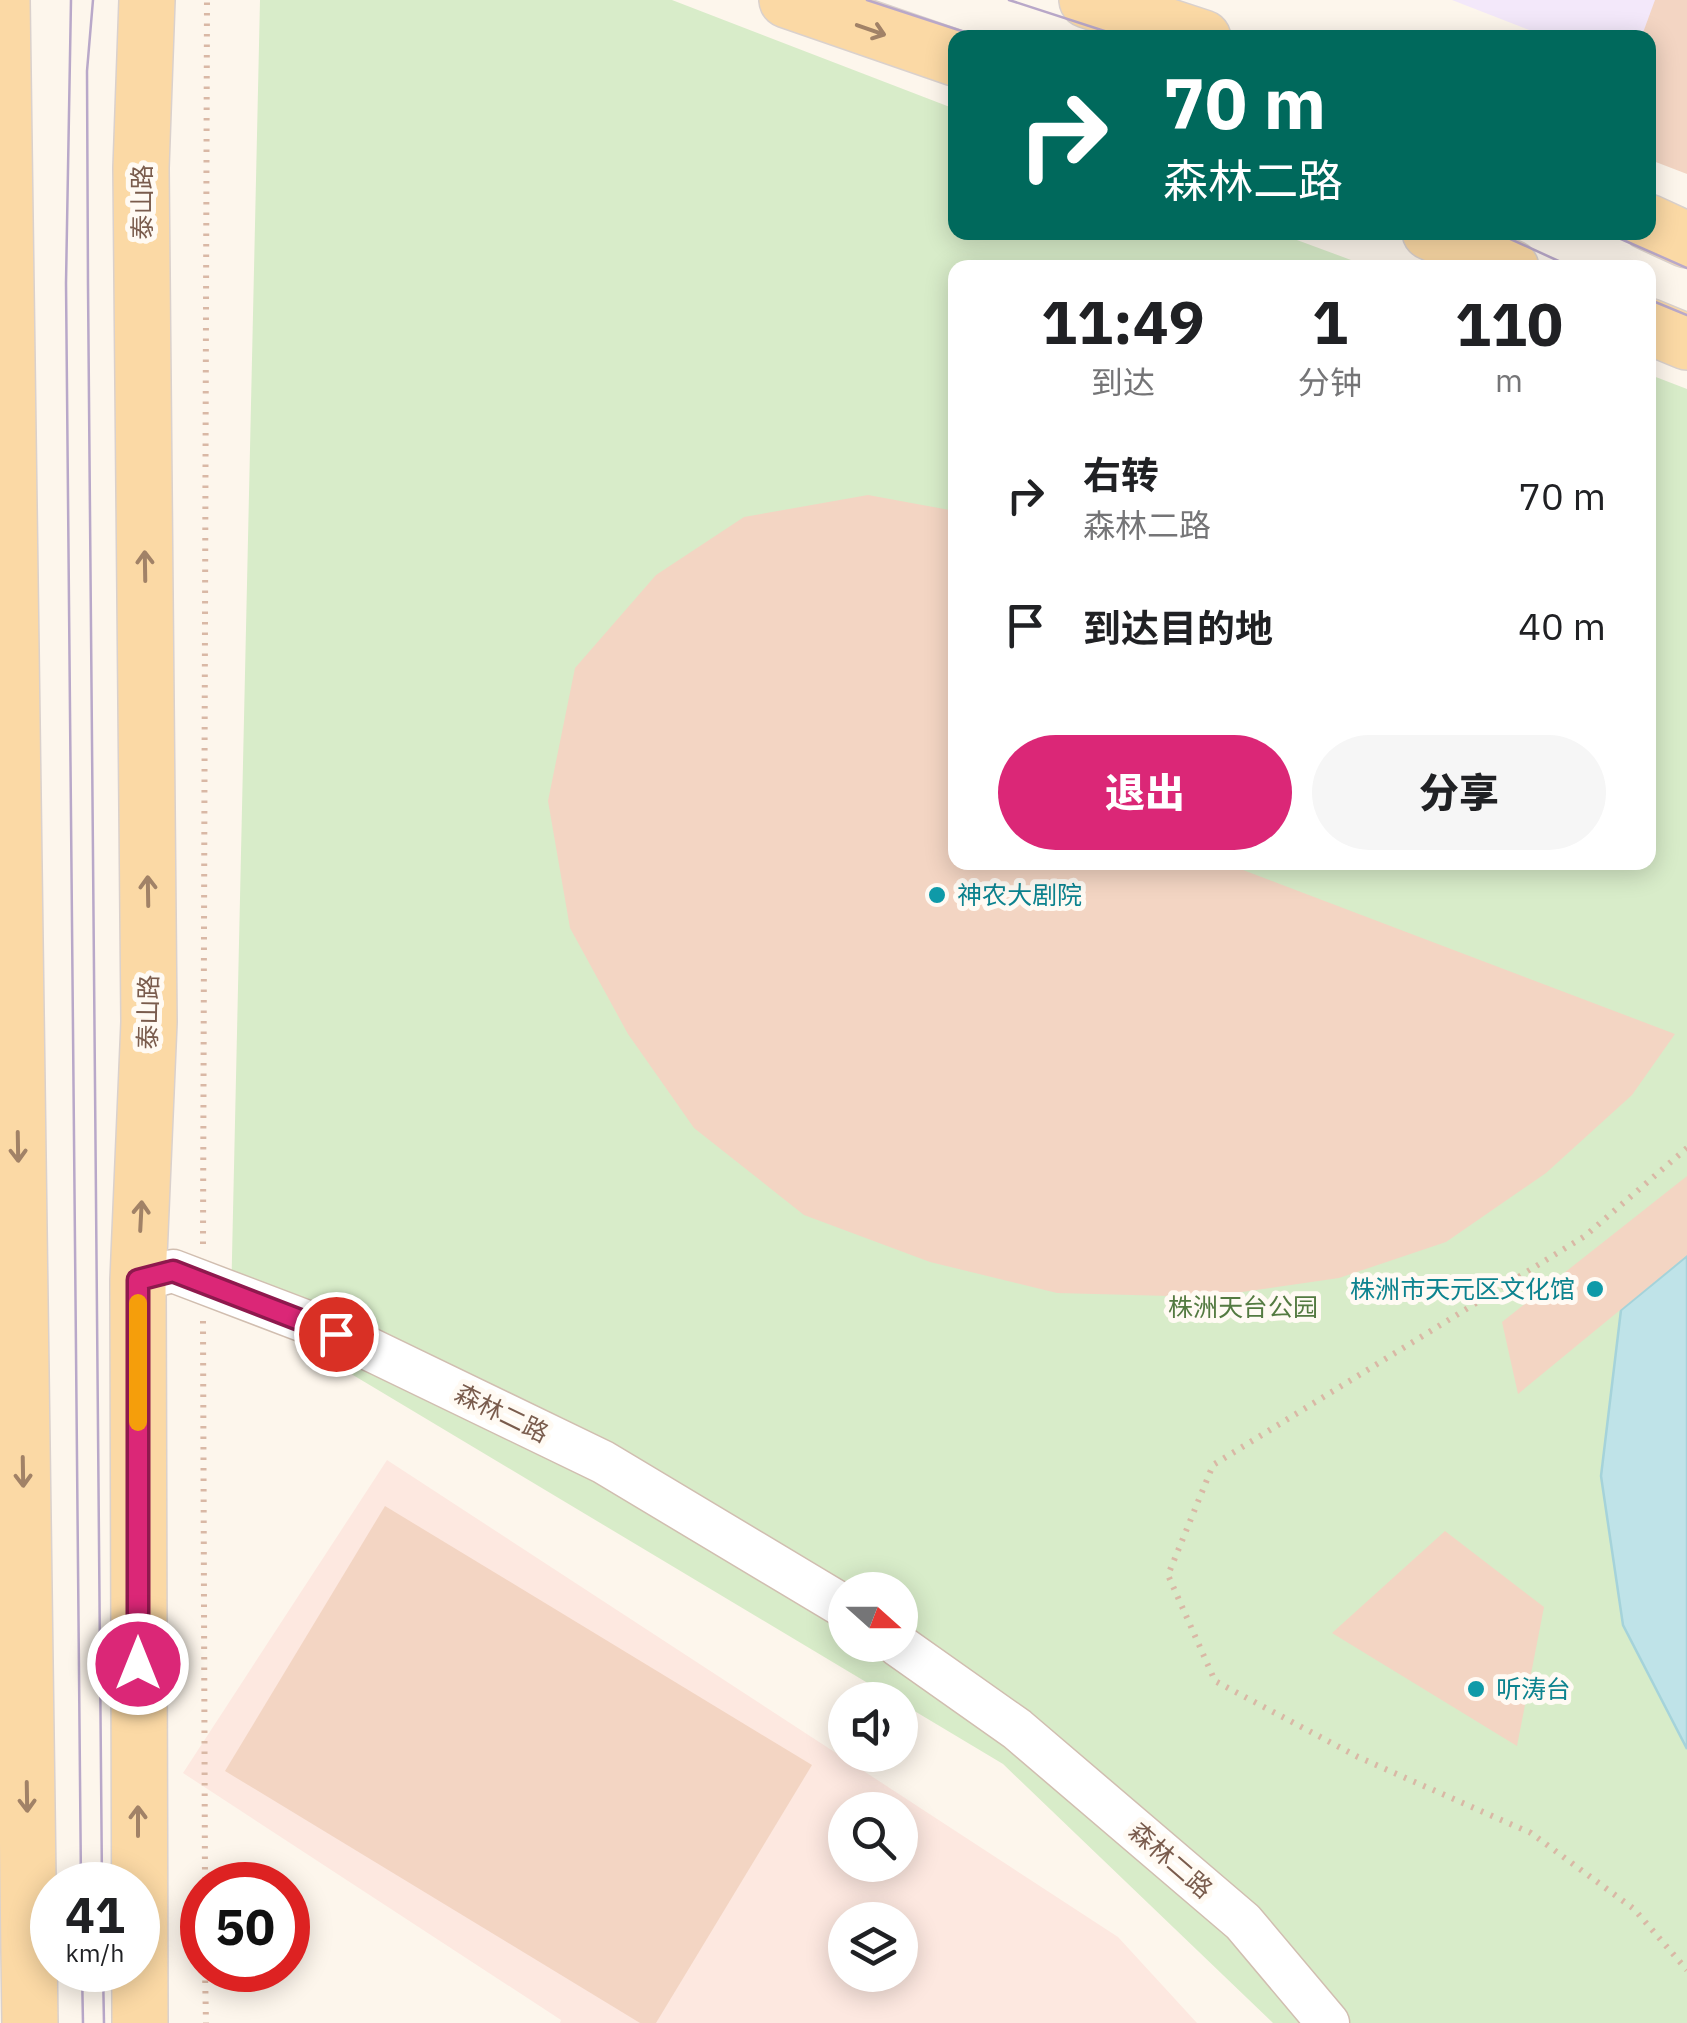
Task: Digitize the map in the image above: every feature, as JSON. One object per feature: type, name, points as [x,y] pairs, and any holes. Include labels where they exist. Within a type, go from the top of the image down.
[{"type":"main road","points":[[2,0],[11,1371],[30,2023]]},
{"type":"main road","name":"泰山路","points":[[140,2023],[138,1280],[150,1022],[141,168],[147,0]]},
{"type":"main road","points":[[788,0],[948,56]]},
{"type":"main road","points":[[1088,0],[1179,30]]},
{"type":"main road","points":[[1656,226],[1687,240]]},
{"type":"main road","points":[[1448,240],[1493,260]]},
{"type":"main road","points":[[1656,329],[1687,342]]},
{"type":"street","name":"森林二路","points":[[138,1280],[173,1271],[336,1334],[603,1462],[828,1598]]},
{"type":"street","name":"森林二路","points":[[918,1659],[1017,1729],[1244,1922],[1328,2023]]},
{"type":"path","points":[[205,1862],[206,0]]},
{"type":"path","points":[[1687,1148],[1586,1236],[1213,1464],[1168,1575],[1215,1682],[1358,1757],[1530,1833],[1634,1910],[1687,1970]]},
{"type":"path","points":[[206,1992],[206,2023]]},
{"type":"shaded area","points":[[1452,0],[1687,0],[1687,93],[1656,80],[1656,30],[1529,30]]},
{"type":"shaded area","points":[[387,1460],[828,1748],[828,1772],[865,1772],[896,1792],[828,1792],[828,1882],[918,1882],[918,1806],[1118,1937],[1197,2023],[560,2023],[561,2020],[183,1773]]},
{"type":"green space","name":"株洲天台公园","points":[[260,0],[672,0],[948,106],[948,240],[1297,240],[1351,260],[948,260],[948,870],[1656,870],[1656,377],[1687,389],[1687,2023],[1273,2023],[1003,1764],[918,1713],[918,1682],[866,1682],[833,1662],[918,1662],[918,1572],[828,1572],[828,1659],[231,1302]]},
{"type":"water","points":[[1687,1256],[1687,1749],[1623,1625],[1601,1476],[1621,1310]]},
{"type":"building","points":[[1655,0],[1687,0],[1687,174],[1656,162],[1656,30],[1644,30]]},
{"type":"building","name":"神农大剧院","points":[[868,495],[948,510],[948,870],[1243,870],[1675,1034],[1632,1095],[1546,1173],[1446,1242],[1339,1278],[1207,1297],[1057,1293],[930,1262],[804,1215],[694,1128],[628,1034],[570,928],[548,801],[575,668],[656,575],[744,517]]},
{"type":"building","name":"株洲市天元区文化馆","points":[[1687,1176],[1687,1255],[1518,1394],[1502,1322]]},
{"type":"building","points":[[385,1506],[812,1765],[656,2023],[640,2023],[225,1771]]},
{"type":"building","name":"听涛台","points":[[1445,1531],[1544,1607],[1517,1746],[1332,1633]]},
{"type":"tram line","points":[[71,0],[66,283],[81,1862]]},
{"type":"tram line","points":[[93,0],[87,71],[88,285],[102,1862]]},
{"type":"tram line","points":[[867,0],[959,30]]},
{"type":"tram line","points":[[1009,0],[1101,30]]},
{"type":"tram line","points":[[1513,240],[1556,260]]},
{"type":"tram line","points":[[1623,240],[1687,268]]},
{"type":"tram line","points":[[1656,302],[1687,315]]},
{"type":"tram line","points":[[82,1992],[83,2023]]},
{"type":"tram line","points":[[103,1992],[104,2023]]},
{"type":"slow traffic","points":[[138,1303],[138,1422]]},
{"type":"place","name":"神农大剧院","points":[[937,895]]},
{"type":"place","name":"株洲市天元区文化馆","points":[[1595,1289]]},
{"type":"place","name":"听涛台","points":[[1476,1689]]},
{"type":"route","points":[[138,1664],[138,1280],[173,1271],[336,1334]]}]
